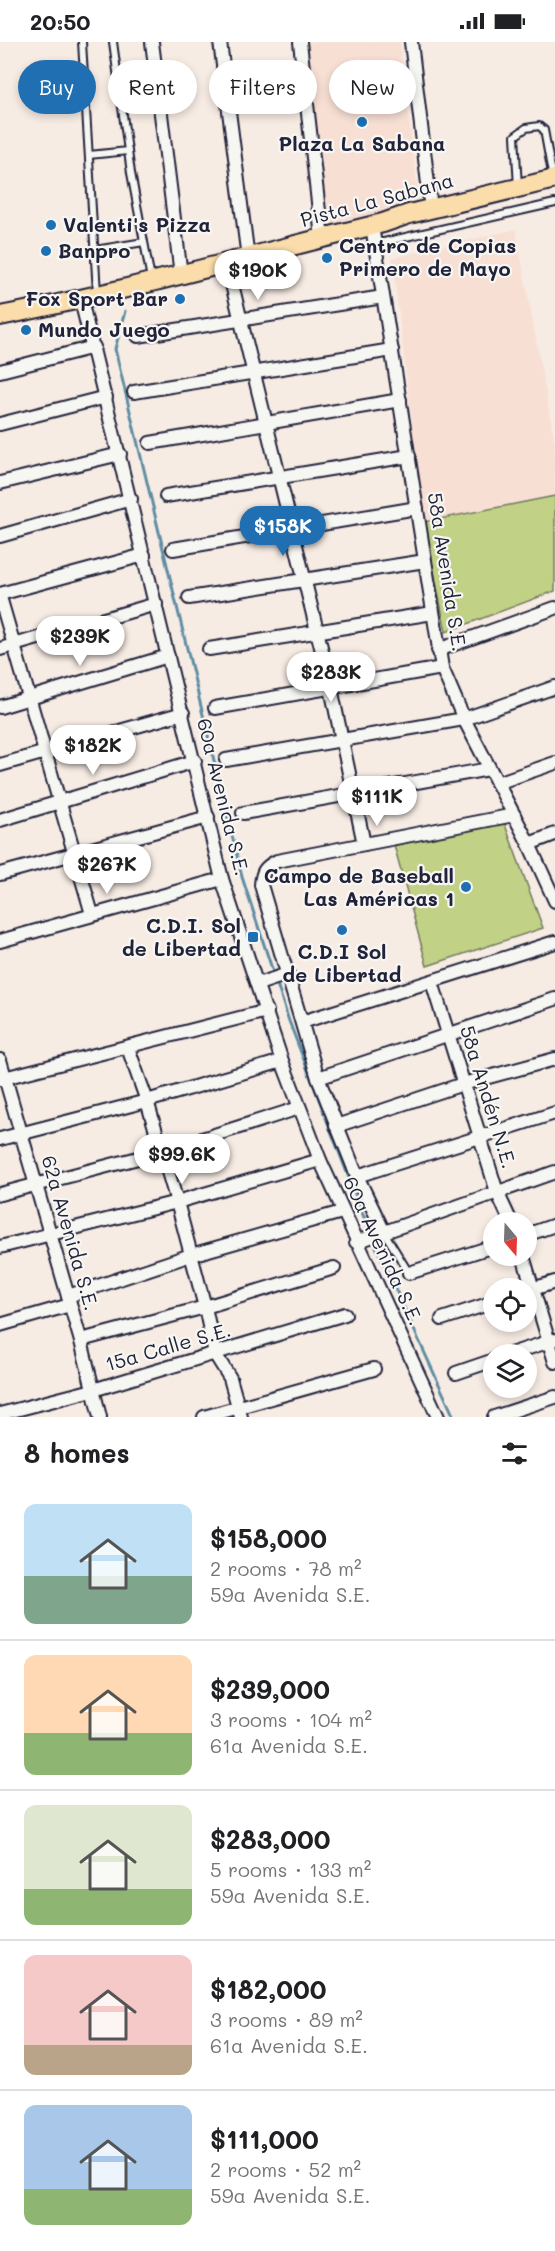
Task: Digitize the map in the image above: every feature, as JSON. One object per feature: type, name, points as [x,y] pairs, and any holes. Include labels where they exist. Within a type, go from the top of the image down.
[{"type":"main road","name":"Pista La Sabana","points":[[0,316],[152,283],[372,226],[431,208],[554,179]]},
{"type":"street","points":[[152,42],[182,275]]},
{"type":"street","points":[[220,42],[248,258]]},
{"type":"street","points":[[300,42],[322,238]]},
{"type":"street","points":[[411,42],[431,208]]},
{"type":"street","name":"58a Avenida S.E.","points":[[372,226],[442,668],[464,719],[529,844],[555,901]]},
{"type":"street","points":[[227,264],[331,687],[364,844]]},
{"type":"street","points":[[138,336],[383,297]]},
{"type":"street","name":"60a Avenida S.E.","points":[[90,298],[94,347],[222,879],[273,978],[267,1011],[299,1108],[342,1212],[361,1240],[386,1302],[438,1417]]},
{"type":"street","points":[[0,371],[94,347]]},
{"type":"street","points":[[134,392],[392,350]]},
{"type":"street","points":[[0,424],[106,397]]},
{"type":"street","points":[[150,443],[400,400]]},
{"type":"street","points":[[0,483],[120,454]]},
{"type":"street","points":[[166,496],[409,456]]},
{"type":"street","points":[[0,536],[131,499]]},
{"type":"street","points":[[173,549],[417,508]]},
{"type":"street","points":[[92,914],[0,595],[144,555]]},
{"type":"street","points":[[189,598],[425,561]]},
{"type":"street","points":[[0,649],[156,604]]},
{"type":"street","points":[[438,650],[555,608]]},
{"type":"street","points":[[209,649],[433,613]]},
{"type":"street","points":[[0,707],[168,656]]},
{"type":"street","points":[[215,708],[442,668]]},
{"type":"street","points":[[226,760],[464,719],[555,687]]},
{"type":"street","points":[[0,765],[183,713]]},
{"type":"street","points":[[0,820],[195,761]]},
{"type":"street","points":[[497,783],[555,763]]},
{"type":"street","points":[[243,813],[489,769]]},
{"type":"street","points":[[382,1232],[336,1126],[318,1078],[302,1023],[273,978],[261,885],[262,874],[267,866],[277,861],[514,815]]},
{"type":"street","points":[[0,873],[208,817]]},
{"type":"street","points":[[529,844],[555,834]]},
{"type":"street","points":[[0,941],[222,879]]},
{"type":"street","points":[[302,1023],[555,942]]},
{"type":"street","name":"58a Andén N.E.","points":[[432,982],[497,1192],[506,1212]]},
{"type":"street","points":[[318,1078],[555,999]]},
{"type":"street","points":[[2,1078],[267,1011]]},
{"type":"street","points":[[128,1048],[147,1101],[177,1203],[215,1354],[230,1378],[240,1412]]},
{"type":"street","points":[[336,1126],[463,1084],[555,1059]]},
{"type":"street","name":"62a Avenida S.E.","points":[[0,1060],[2,1078],[36,1184],[81,1340],[100,1417]]},
{"type":"street","points":[[0,1139],[147,1101],[282,1060]]},
{"type":"street","points":[[0,1194],[161,1152],[299,1108]]},
{"type":"street","points":[[357,1176],[555,1113]]},
{"type":"street","points":[[0,1247],[177,1203],[320,1160]]},
{"type":"street","points":[[361,1240],[555,1172]]},
{"type":"street","points":[[0,1325],[191,1255],[342,1212]]},
{"type":"street","points":[[537,1231],[555,1225]]},
{"type":"street","points":[[410,1273],[483,1250]]},
{"type":"street","points":[[81,1340],[205,1307],[334,1268]]},
{"type":"street","points":[[537,1288],[555,1282]]},
{"type":"street","points":[[442,1319],[483,1306]]},
{"type":"street","points":[[537,1307],[551,1341],[555,1362]]},
{"type":"street","name":"15a Calle S.E.","points":[[0,1414],[93,1390],[345,1314]]},
{"type":"street","points":[[456,1372],[483,1363]]},
{"type":"street","points":[[204,1417],[240,1412],[374,1369]]},
{"type":"street","points":[[494,1417],[555,1397]]},
{"type":"lane","points":[[82,42],[95,250],[90,298]]},
{"type":"lane","points":[[113,42],[128,151],[152,283]]},
{"type":"lane","points":[[518,187],[515,136],[526,128],[539,126],[544,130],[554,179]]},
{"type":"lane","points":[[89,155],[128,151]]},
{"type":"lane","points":[[375,244],[555,203]]},
{"type":"lane","points":[[95,250],[144,242]]},
{"type":"lane","points":[[382,1232],[410,1273]]},
{"type":"shaded area","name":"Plaza La Sabana","points":[[305,42],[400,42],[402,60],[329,60],[329,114],[409,114],[419,202],[326,227],[313,114],[317,114],[317,60],[307,60]]},
{"type":"shaded area","points":[[516,229],[555,443],[555,496],[424,522],[392,258]]},
{"type":"green space","points":[[555,496],[555,591],[446,632],[424,522]]},
{"type":"green space","name":"Campo de Baseball Las Américas 1","points":[[504,822],[543,928],[427,966],[394,845]]},
{"type":"waterway","points":[[125,311],[115,349],[242,877],[274,975]]},
{"type":"waterway","points":[[276,981],[370,1233]]},
{"type":"waterway","points":[[373,1240],[454,1417]]},
{"type":"place","name":"Plaza La Sabana","points":[[362,122]]},
{"type":"place","name":"Valenti's Pizza","points":[[51,225]]},
{"type":"place","name":"Banpro","points":[[46,251]]},
{"type":"place","name":"Centro de Copias Primero de Mayo","points":[[327,258]]},
{"type":"place","name":"Fox Sport Bar","points":[[180,299]]},
{"type":"place","name":"Mundo Juego","points":[[26,330]]},
{"type":"place","name":"Campo de Baseball Las Américas 1","points":[[466,887]]},
{"type":"place","name":"C.D.I Sol de Libertad","points":[[342,930]]},
{"type":"place","name":"C.D.I. Sol de Libertad","points":[[253,937]]}]
